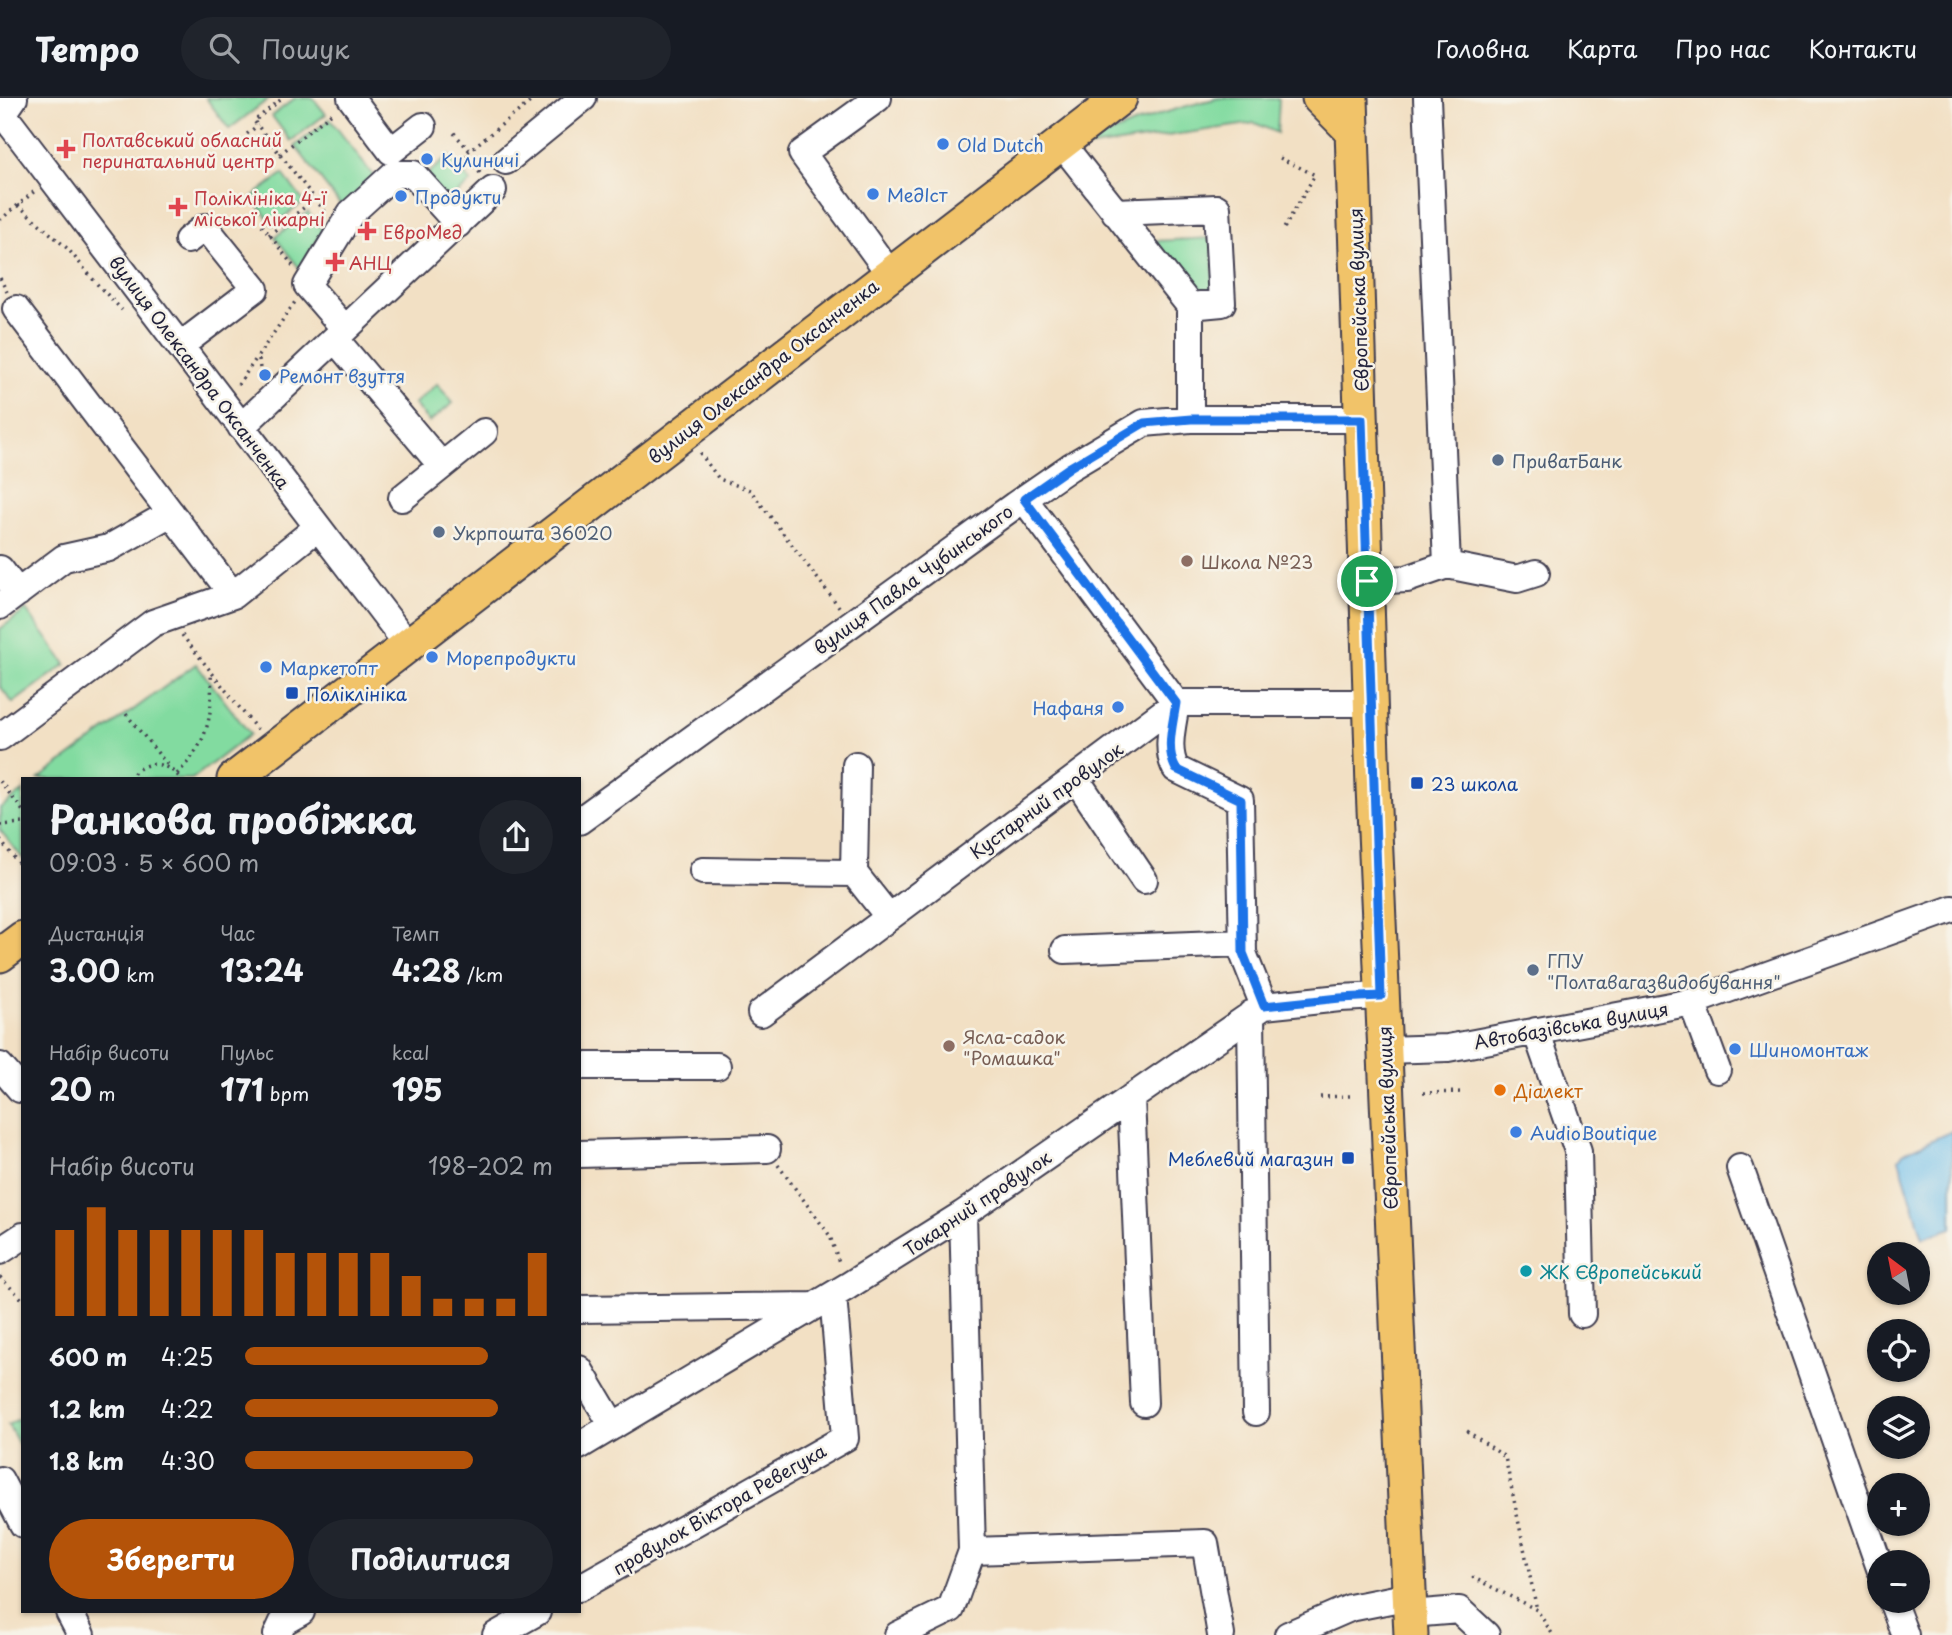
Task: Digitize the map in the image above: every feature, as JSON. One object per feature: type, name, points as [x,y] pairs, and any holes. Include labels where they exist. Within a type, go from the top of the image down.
[{"type":"main road","name":"вулиця Олександра Оксанченка","points":[[237,777],[1120,98]]},
{"type":"main road","points":[[1319,98],[1352,131]]},
{"type":"main road","name":"Європейська вулиця","points":[[1351,98],[1381,996],[1410,1615]]},
{"type":"main road","points":[[0,956],[21,940]]},
{"type":"street","points":[[506,161],[583,98]]},
{"type":"street","points":[[878,98],[802,153],[890,274]]},
{"type":"street","points":[[1427,98],[1447,565]]},
{"type":"street","points":[[346,102],[391,151],[423,127]]},
{"type":"street","name":"вулиця Олександра Оксанченка","points":[[6,109],[51,177],[408,645]]},
{"type":"street","points":[[1061,144],[1190,306],[1191,419]]},
{"type":"street","points":[[442,466],[340,334],[307,285],[351,213],[394,174],[413,174],[458,224]]},
{"type":"street","points":[[241,427],[493,190]]},
{"type":"street","points":[[1115,212],[1217,208],[1222,303],[1190,306]]},
{"type":"street","points":[[180,346],[255,289],[205,227],[188,240]]},
{"type":"street","points":[[16,309],[233,595]]},
{"type":"street","name":"вулиця Павла Чубинського","points":[[581,820],[1024,499],[1070,467],[1144,423],[1191,419],[1362,419]]},
{"type":"street","points":[[402,498],[484,432]]},
{"type":"street","points":[[1024,499],[1176,703],[1170,749],[1171,760],[1176,769],[1241,800],[1243,953],[1257,1010],[1256,1412]]},
{"type":"street","points":[[0,569],[9,599],[64,558],[109,548],[171,513]]},
{"type":"street","points":[[0,737],[153,623],[233,595],[318,527]]},
{"type":"street","points":[[1367,581],[1407,579],[1447,565],[1517,579],[1536,573]]},
{"type":"street","points":[[1176,703],[1370,703]]},
{"type":"street","name":"Кустарний провулок","points":[[761,1013],[1176,703]]},
{"type":"street","points":[[856,765],[854,873],[888,916]]},
{"type":"street","points":[[1076,779],[1144,880]]},
{"type":"street","points":[[703,871],[854,873]]},
{"type":"street","name":"Автобазівська вулиця","points":[[1384,1051],[1448,1048],[1692,1002],[1952,909]]},
{"type":"street","points":[[1065,950],[1243,943]]},
{"type":"street","name":"Токарний провулок","points":[[581,1445],[832,1296],[963,1214],[1257,1010],[1340,998],[1381,996]]},
{"type":"street","points":[[1692,1002],[1717,1070]]},
{"type":"street","points":[[1536,1031],[1577,1152],[1583,1314]]},
{"type":"street","points":[[0,1066],[20,1089]]},
{"type":"street","points":[[581,1066],[717,1066]]},
{"type":"street","points":[[1131,1098],[1144,1403]]},
{"type":"street","points":[[581,1154],[767,1149]]},
{"type":"street","points":[[1740,1168],[1874,1550]]},
{"type":"street","points":[[898,1635],[951,1609],[972,1551],[963,1214]]},
{"type":"street","points":[[0,1251],[21,1237]]},
{"type":"street","points":[[581,1309],[832,1296]]},
{"type":"street","name":"провулок Віктора Ревегука","points":[[581,1587],[845,1438],[832,1296]]},
{"type":"street","points":[[581,1372],[614,1426]]},
{"type":"street","points":[[0,1480],[21,1520]]},
{"type":"street","points":[[972,1551],[1205,1543],[1221,1635]]},
{"type":"street","points":[[1288,1635],[1350,1608],[1410,1615],[1459,1611],[1486,1635]]},
{"type":"street","points":[[70,1613],[81,1635]]},
{"type":"street","points":[[277,1635],[283,1622],[299,1613]]},
{"type":"street","points":[[496,1635],[535,1613]]},
{"type":"street","points":[[1897,1613],[1905,1635]]},
{"type":"path","points":[[269,235],[315,200],[254,121],[283,98]]},
{"type":"path","points":[[454,133],[467,152],[535,98]]},
{"type":"path","points":[[280,154],[346,102]]},
{"type":"path","points":[[247,134],[258,125]]},
{"type":"path","points":[[1280,158],[1315,175],[1283,230]]},
{"type":"path","points":[[0,220],[51,177]]},
{"type":"path","points":[[18,205],[68,249],[97,284],[130,317]]},
{"type":"path","points":[[237,386],[307,285],[262,225]]},
{"type":"path","points":[[694,445],[719,479],[750,490],[852,624]]},
{"type":"path","points":[[169,617],[259,732]]},
{"type":"path","points":[[126,714],[179,777],[206,734],[212,696],[211,671]]},
{"type":"path","points":[[130,777],[135,770],[144,766],[162,764],[170,768]]},
{"type":"path","points":[[0,781],[21,808]]},
{"type":"path","points":[[0,825],[21,823]]},
{"type":"path","points":[[0,840],[21,866]]},
{"type":"path","points":[[1423,1093],[1464,1092]]},
{"type":"path","points":[[1320,1097],[1351,1096]]},
{"type":"path","points":[[767,1149],[830,1236],[832,1296]]},
{"type":"path","points":[[0,1277],[21,1298]]},
{"type":"path","points":[[1467,1431],[1505,1457],[1537,1610],[1553,1635]]},
{"type":"path","points":[[1472,1577],[1537,1610]]},
{"type":"green space","points":[[206,98],[270,98],[229,129]]},
{"type":"green space","points":[[295,98],[313,98],[326,114],[291,141],[272,116]]},
{"type":"green space","points":[[1219,98],[1279,100],[1277,133],[1255,123],[1078,149],[1147,119]]},
{"type":"green space","points":[[330,119],[378,182],[343,208],[295,146]]},
{"type":"green space","points":[[449,156],[471,182],[447,202],[425,176]]},
{"type":"green space","points":[[283,174],[304,202],[273,225],[252,197]]},
{"type":"green space","points":[[308,212],[323,231],[300,269],[275,237]]},
{"type":"green space","points":[[1212,238],[1214,293],[1199,293],[1155,241]]},
{"type":"green space","points":[[437,384],[453,403],[429,422],[414,404]]},
{"type":"green space","points":[[26,610],[66,664],[13,703],[0,686],[0,629]]},
{"type":"green space","points":[[196,664],[250,734],[195,777],[42,777]]},
{"type":"green space","points":[[21,792],[21,856],[0,830],[0,808]]},
{"type":"green space","points":[[21,1417],[21,1448],[8,1425]]},
{"type":"water","points":[[1952,1131],[1952,1228],[1923,1238],[1899,1159],[1903,1153]]},
{"type":"place","name":"Old Dutch","points":[[943,144]]},
{"type":"place","name":"Полтавський обласний перинатальний центр","points":[[66,149]]},
{"type":"place","name":"Кулиничі","points":[[427,159]]},
{"type":"place","name":"МедІст","points":[[873,194]]},
{"type":"place","name":"Продукти","points":[[401,196]]},
{"type":"place","name":"Поліклініка 4-ї міської лікарні","points":[[178,207]]},
{"type":"place","name":"ЕвроМед","points":[[367,231]]},
{"type":"place","name":"АНЦ","points":[[335,262]]},
{"type":"place","name":"Ремонт взуття","points":[[265,375]]},
{"type":"place","name":"ПриватБанк","points":[[1498,460]]},
{"type":"place","name":"Укрпошта 36020","points":[[439,532]]},
{"type":"place","name":"Школа №23","points":[[1187,561]]},
{"type":"place","name":"Морепродукти","points":[[432,657]]},
{"type":"place","name":"Маркетопт","points":[[266,667]]},
{"type":"place","name":"Поліклініка","points":[[292,693]]},
{"type":"place","name":"Нафаня","points":[[1118,707]]},
{"type":"place","name":"23 школа","points":[[1417,783]]},
{"type":"place","name":"ГПУ \"Полтавагазвидобування\"","points":[[1533,970]]},
{"type":"place","name":"Ясла-садок \"Ромашка\"","points":[[949,1046]]},
{"type":"place","name":"Шиномонтаж","points":[[1735,1049]]},
{"type":"place","name":"Діалект","points":[[1500,1090]]},
{"type":"place","name":"AudioBoutique","points":[[1516,1132]]},
{"type":"place","name":"Меблевий магазин","points":[[1348,1158]]},
{"type":"place","name":"ЖК Європейський","points":[[1526,1271]]},
{"type":"route","points":[[1191,419],[1362,419],[1367,581],[1381,996],[1264,1006],[1243,953],[1241,800],[1176,769],[1171,760],[1170,749],[1176,703],[1024,499],[1070,467],[1144,423],[1191,419]]}]
